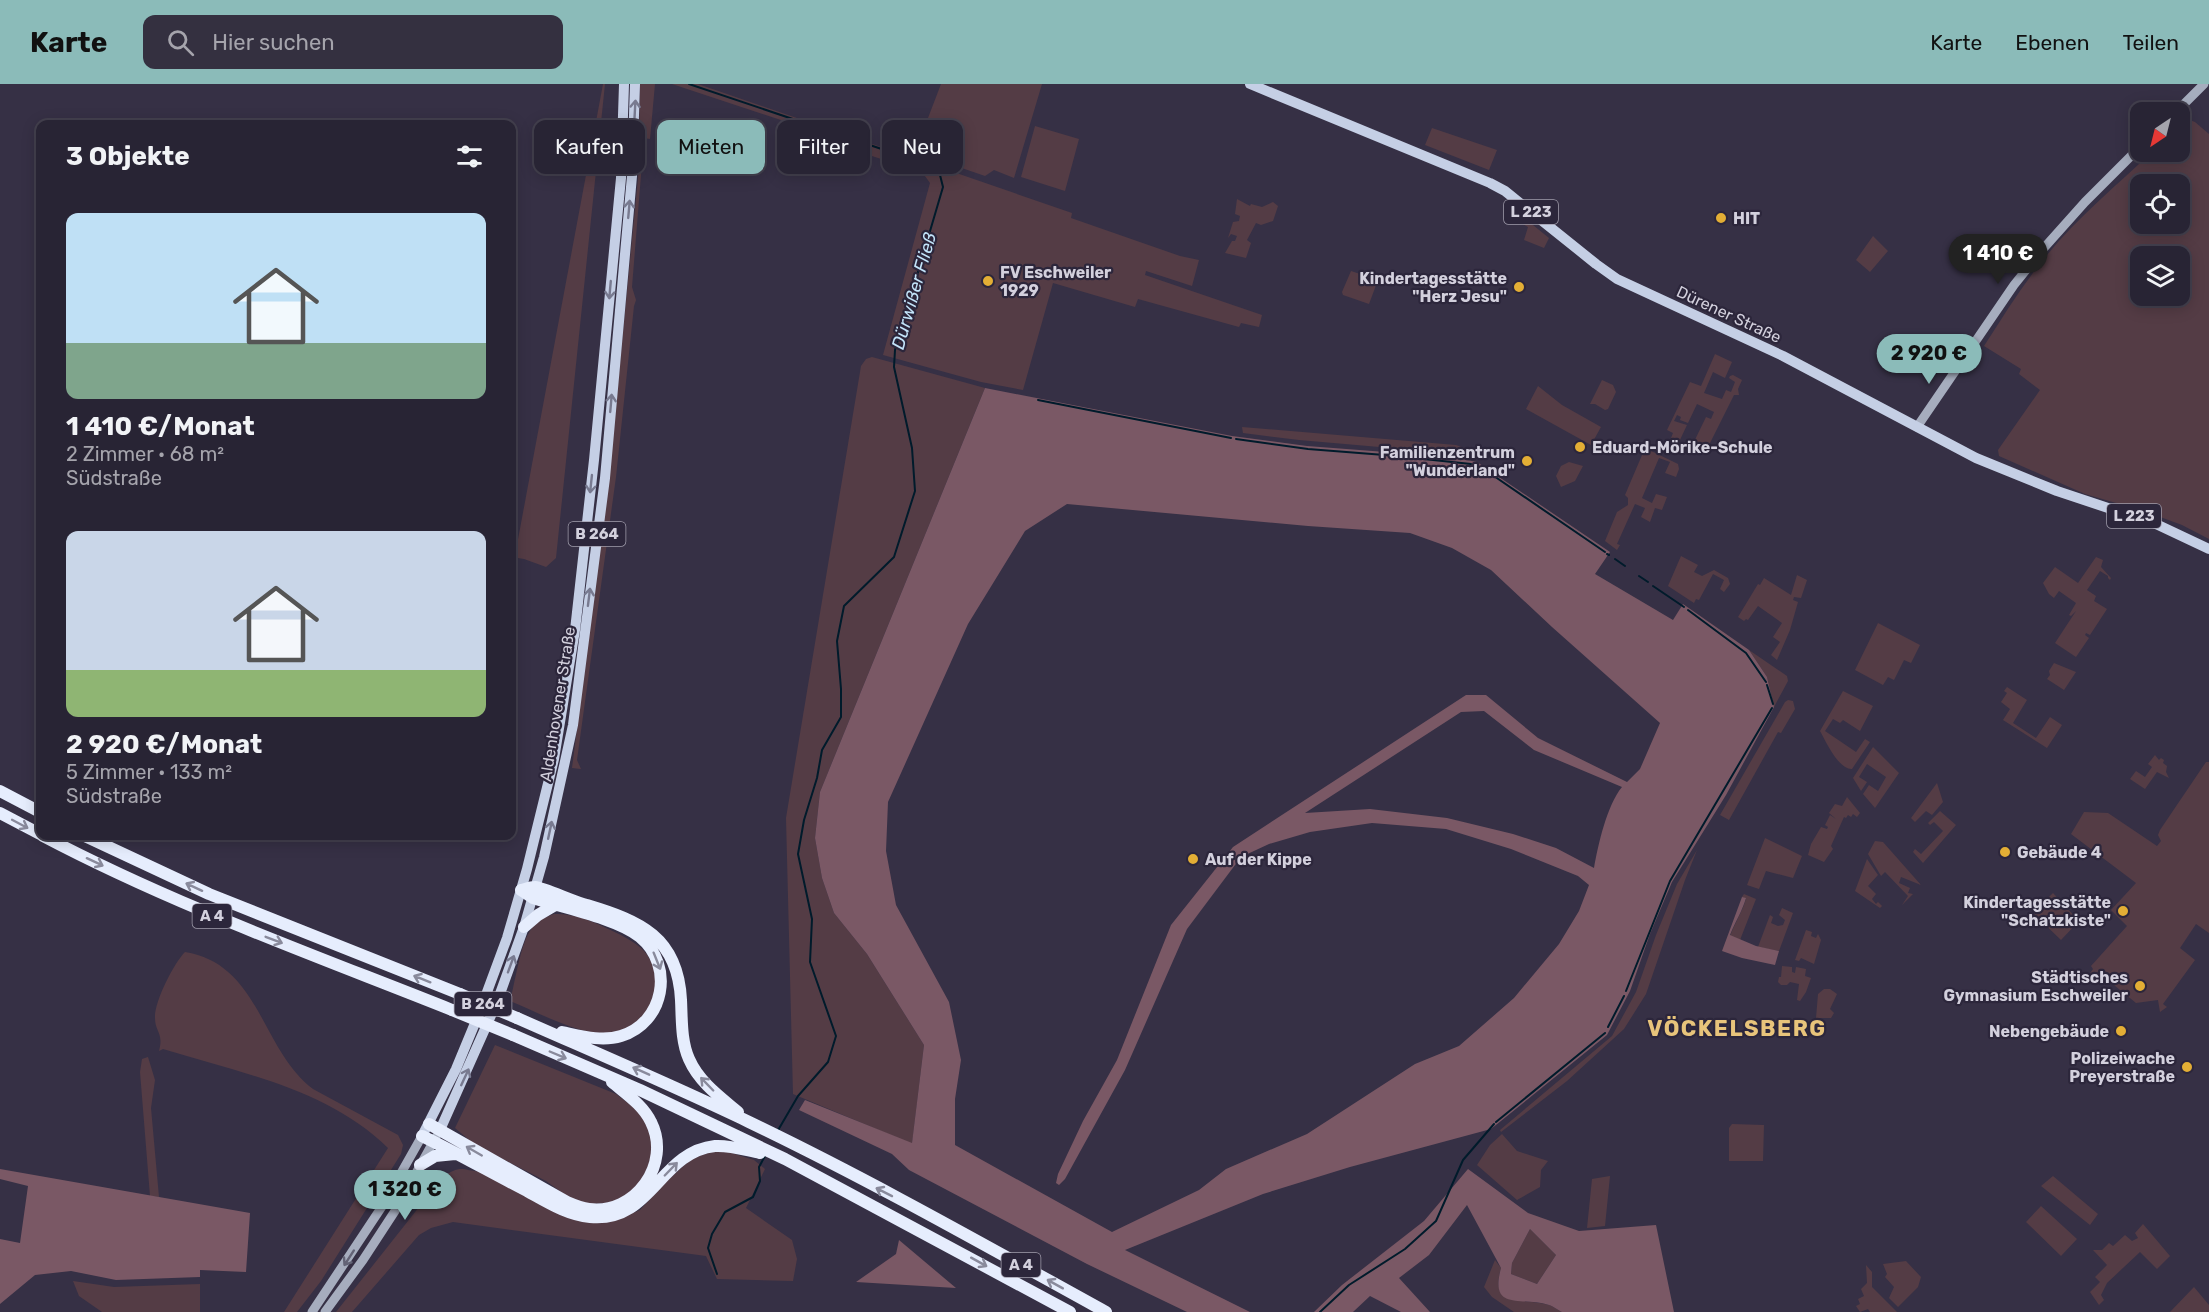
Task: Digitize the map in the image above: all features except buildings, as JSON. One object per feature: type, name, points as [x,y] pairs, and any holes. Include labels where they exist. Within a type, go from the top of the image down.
[{"type":"highway","points":[[0,791],[36,810]]},
{"type":"highway","name":"A 4","points":[[0,813],[36,832]]},
{"type":"highway","name":"A 4","points":[[51,840],[82,857],[200,911],[452,1010],[602,1074],[753,1148],[785,1159],[1070,1312]]},
{"type":"highway","name":"A 4","points":[[94,840],[209,894],[460,994],[645,1073],[751,1123],[936,1218],[1106,1312]]},
{"type":"highway","points":[[521,890],[632,920],[658,939],[669,955],[679,983],[683,1036],[686,1053],[692,1065],[706,1084],[751,1123]]},
{"type":"highway","points":[[534,893],[555,905],[622,926],[643,939],[659,965],[661,988],[655,1008],[646,1021],[635,1030],[619,1037],[593,1038],[540,1028]]},
{"type":"highway","points":[[524,927],[555,905]]},
{"type":"highway","points":[[435,1127],[567,1202],[589,1209],[617,1206],[647,1183],[656,1164],[656,1138],[646,1113],[602,1074]]},
{"type":"highway","points":[[428,1139],[563,1210],[576,1215],[597,1217],[616,1215],[638,1204],[674,1166],[695,1152],[723,1146],[753,1148]]},
{"type":"highway","points":[[420,1165],[439,1154],[456,1154]]},
{"type":"main road","name":"Aldenhovener Straße","points":[[435,1127],[446,1090],[480,1011],[507,938],[554,759],[575,630],[594,460],[621,178],[624,84]]},
{"type":"main road","name":"Aldenhovener Straße","points":[[312,1312],[435,1127],[497,1002],[534,893],[573,725],[605,477],[632,176],[635,84]]},
{"type":"main road","name":"Dürener Straße","points":[[1250,84],[1459,168],[1490,183],[1505,191],[1617,279],[1783,356],[1976,458],[2069,496],[2156,524],[2209,549]]},
{"type":"main road","points":[[2186,102],[2204,84]]},
{"type":"main road","points":[[1917,427],[2014,285],[2085,202],[2130,157]]},
{"type":"main road","name":"Aldenhovener Straße","points":[[325,1312],[363,1260],[394,1211],[420,1165],[428,1139]]},
{"type":"shaded area","points":[[603,84],[605,84],[601,120],[596,120]]},
{"type":"shaded area","points":[[640,84],[655,84],[650,139],[645,138],[645,120],[639,120]]},
{"type":"shaded area","points":[[672,84],[698,84],[802,120],[781,120]]},
{"type":"shaded area","points":[[941,84],[1042,84],[1014,178],[994,170],[985,176],[963,168],[963,120],[927,120]]},
{"type":"shaded area","points":[[2190,120],[2209,134],[2209,539],[2182,525],[2144,511],[2085,494],[1999,456],[1998,450],[2040,390],[2019,374],[2021,369],[1984,346],[2038,266],[2085,214],[2141,162],[2190,162]]},
{"type":"shaded area","points":[[1035,126],[1079,139],[1065,191],[1021,177]]},
{"type":"shaded area","points":[[1432,128],[1497,150],[1489,170],[1425,145]]},
{"type":"shaded area","points":[[870,143],[882,147],[882,159],[870,155]]},
{"type":"shaded area","points":[[586,174],[596,174],[556,558],[546,567],[516,558]]},
{"type":"shaded area","points":[[638,174],[641,174],[632,287],[636,300],[616,477],[577,760],[581,769],[572,768],[609,477]]},
{"type":"shaded area","points":[[923,174],[959,174],[1072,213],[1071,218],[1180,256],[1199,260],[1192,286],[1146,271],[1145,275],[1262,315],[1259,327],[1241,323],[1239,327],[1138,299],[1135,307],[1053,283],[1023,390],[981,382],[883,355],[930,183]]},
{"type":"shaded area","points":[[1237,199],[1250,206],[1251,204],[1262,207],[1273,202],[1278,206],[1273,221],[1261,225],[1256,223],[1247,240],[1251,243],[1246,258],[1225,253],[1237,236],[1231,234],[1228,238],[1233,222],[1239,221],[1240,216],[1235,214]]},
{"type":"shaded area","points":[[1523,217],[1549,238],[1544,248],[1524,240],[1528,227],[1521,223]]},
{"type":"shaded area","points":[[1873,236],[1888,251],[1870,272],[1856,260]]},
{"type":"shaded area","points":[[1351,271],[1378,280],[1369,304],[1343,295],[1342,292]]},
{"type":"shaded area","points":[[1715,354],[1732,362],[1725,378],[1713,372],[1704,393],[1722,399],[1726,390],[1731,392],[1735,382],[1729,378],[1730,376],[1733,375],[1742,380],[1738,389],[1739,395],[1734,395],[1704,455],[1691,448],[1706,417],[1711,419],[1714,412],[1697,404],[1688,423],[1680,420],[1681,417],[1677,415],[1674,421],[1687,425],[1679,442],[1671,438],[1673,433],[1667,430],[1690,382],[1701,386]]},
{"type":"shaded area","points":[[872,357],[985,388],[820,792],[815,838],[822,878],[834,913],[867,954],[924,1045],[912,1144],[793,1094],[786,818],[861,366],[866,359]]},
{"type":"shaded area","points":[[1602,380],[1613,385],[1616,392],[1608,409],[1605,410],[1595,404],[1590,404]]},
{"type":"shaded area","points":[[1538,386],[1562,405],[1601,427],[1591,445],[1526,409]]},
{"type":"shaded area","points":[[985,388],[1232,436],[1307,446],[1451,457],[1477,462],[1610,552],[1595,574],[1673,620],[1683,604],[1749,650],[1767,677],[1774,707],[1726,795],[1672,882],[1650,934],[1630,991],[1607,1035],[1491,1129],[1350,1167],[1263,1194],[1125,1250],[1250,1312],[1187,1312],[1087,1264],[909,1170],[892,1154],[799,1110],[805,1100],[912,1143],[924,1045],[867,954],[834,913],[822,878],[815,838],[820,792]],"holes":[[[1067,504],[1410,533],[1452,548],[1491,570],[1660,723],[1640,769],[1627,782],[1538,738],[1486,695],[1466,695],[1233,847],[1171,925],[1117,1060],[1083,1121],[1058,1174],[1056,1183],[1059,1185],[1065,1179],[1125,1070],[1187,929],[1241,857],[1269,844],[1310,832],[1372,823],[1446,829],[1511,849],[1578,876],[1589,885],[1579,911],[1559,944],[1514,998],[1459,1046],[1415,1064],[1307,1134],[1226,1169],[1199,1190],[1112,1232],[955,1145],[955,1099],[961,1060],[949,1002],[896,905],[886,851],[888,802],[968,624],[1025,531]],[[1484,711],[1534,750],[1622,787],[1608,814],[1594,868],[1556,848],[1513,834],[1447,818],[1370,809],[1305,813],[1461,712]]]},
{"type":"shaded area","points":[[1242,427],[1456,445],[1482,454],[1475,458],[1448,453],[1299,440],[1243,433]]},
{"type":"shaded area","points":[[1645,448],[1678,464],[1679,469],[1676,477],[1665,473],[1670,462],[1659,458],[1642,498],[1652,503],[1656,494],[1667,497],[1662,510],[1655,508],[1650,522],[1641,517],[1645,508],[1635,504],[1617,544],[1620,545],[1617,550],[1605,541],[1617,512],[1628,505],[1628,498],[1625,495]]},
{"type":"shaded area","points":[[1569,462],[1583,466],[1575,481],[1561,487],[1556,476],[1561,466]]},
{"type":"shaded area","points":[[1681,556],[1698,565],[1694,572],[1702,576],[1714,570],[1728,578],[1730,584],[1724,592],[1720,589],[1724,580],[1713,574],[1699,600],[1696,599],[1694,603],[1668,586]]},
{"type":"shaded area","points":[[2096,557],[2103,560],[2101,567],[2111,578],[2110,580],[2100,571],[2087,590],[2096,596],[2094,601],[2107,609],[2090,635],[2086,633],[2085,635],[2089,638],[2076,657],[2055,643],[2076,611],[2071,616],[2069,615],[2076,603],[2059,591],[2054,598],[2043,583],[2055,567],[2078,583]]},
{"type":"shaded area","points":[[1797,575],[1807,580],[1801,598],[1794,597],[1793,600],[1798,602],[1790,630],[1777,660],[1771,655],[1780,642],[1773,637],[1782,623],[1758,606],[1748,620],[1744,621],[1738,617],[1764,578],[1791,595]]},
{"type":"shaded area","points":[[1878,623],[1920,645],[1911,663],[1904,660],[1894,680],[1888,677],[1883,685],[1855,670]]},
{"type":"shaded area","points":[[1749,650],[1787,676],[1788,681],[1774,707],[1767,677]]},
{"type":"shaded area","points":[[2054,663],[2076,672],[2064,690],[2047,679]]},
{"type":"shaded area","points":[[2007,687],[2027,700],[2013,723],[2036,738],[2050,717],[2062,725],[2047,748],[2003,720],[2010,709],[2001,702],[2007,693],[2004,691]]},
{"type":"shaded area","points":[[1843,691],[1873,706],[1860,731],[1843,720],[1840,723],[1833,719],[1825,731],[1856,752],[1865,739],[1870,742],[1852,769],[1842,765],[1820,731]]},
{"type":"shaded area","points":[[1788,700],[1793,701],[1795,709],[1781,733],[1778,732],[1729,820],[1720,815]]},
{"type":"shaded area","points":[[1873,747],[1899,773],[1875,808],[1863,794],[1869,785],[1878,791],[1886,777],[1867,764],[1859,777],[1867,782],[1861,791],[1853,778]]},
{"type":"shaded area","points":[[2155,755],[2159,760],[2161,758],[2164,760],[2169,778],[2157,772],[2145,789],[2130,779],[2136,771],[2145,777],[2152,767],[2148,764]]},
{"type":"shaded area","points":[[2206,762],[2209,762],[2209,933],[2196,924],[2180,948],[2195,960],[2163,1004],[2167,1007],[2160,1012],[2158,1000],[2136,1003],[2098,972],[2091,979],[2088,976],[2093,969],[2091,966],[2127,926],[2111,910],[2136,883],[2071,834],[2084,812],[2108,813],[2157,846],[2161,841],[2158,835],[2160,830]]},
{"type":"shaded area","points":[[1937,783],[1943,802],[1932,815],[1926,811],[1915,822],[1911,818]]},
{"type":"shaded area","points":[[1847,797],[1860,813],[1857,817],[1853,814],[1851,817],[1848,815],[1844,817],[1831,846],[1833,849],[1824,862],[1808,855],[1811,844],[1821,827],[1827,829],[1825,825],[1830,815],[1836,819],[1829,813],[1835,804],[1842,806]]},
{"type":"shaded area","points":[[1940,811],[1956,825],[1923,863],[1913,852],[1915,849],[1921,854],[1943,831],[1934,822],[1930,825],[1928,823]]},
{"type":"shaded area","points":[[1765,838],[1802,856],[1793,878],[1766,871],[1759,889],[1747,885]]},
{"type":"shaded area","points":[[1875,841],[1883,842],[1921,885],[1901,877],[1899,883],[1910,888],[1908,893],[1913,894],[1902,905],[1908,896],[1885,872],[1881,876],[1868,854]]},
{"type":"shaded area","points":[[1697,850],[1646,994],[1624,1029],[1567,1081],[1501,1132],[1500,1130],[1612,1036],[1636,992],[1677,884]]},
{"type":"shaded area","points":[[1867,859],[1878,875],[1868,886],[1876,894],[1872,899],[1876,904],[1878,902],[1882,906],[1880,908],[1855,891]]},
{"type":"shaded area","points":[[2053,893],[2079,921],[2061,940],[2033,913]]},
{"type":"shaded area","points":[[1744,894],[1756,899],[1740,940],[1730,936],[1746,899],[1742,897]]},
{"type":"shaded area","points":[[1742,897],[1746,898],[1743,908],[1730,935],[1756,946],[1779,951],[1775,965],[1722,951]]},
{"type":"shaded area","points":[[1782,908],[1793,913],[1779,951],[1758,947],[1770,915],[1773,917],[1771,923],[1778,926],[1783,925],[1785,920],[1779,915]]},
{"type":"shaded area","points":[[554,914],[574,916],[594,922],[627,938],[645,952],[653,968],[655,986],[651,1004],[638,1023],[620,1031],[607,1034],[595,1033],[562,1024],[510,1001],[526,938],[537,922]]},
{"type":"shaded area","points":[[1806,930],[1812,932],[1811,936],[1816,938],[1818,934],[1821,940],[1814,964],[1801,958],[1799,961],[1795,960]]},
{"type":"shaded area","points":[[185,952],[210,960],[229,973],[245,990],[282,1053],[313,1089],[398,1135],[403,1145],[401,1154],[321,1281],[297,1312],[284,1312],[388,1148],[364,1128],[311,1097],[253,1075],[163,1049],[159,1051],[160,1036],[155,1023],[158,1002],[170,973]]},
{"type":"shaded area","points":[[1782,966],[1792,967],[1792,972],[1795,973],[1796,967],[1806,969],[1805,976],[1811,978],[1800,1001],[1797,1000],[1799,984],[1790,982],[1787,985],[1781,985],[1778,982]]},
{"type":"shaded area","points":[[1824,989],[1830,989],[1837,994],[1830,1009],[1834,1013],[1831,1018],[1816,1018],[1818,994]]},
{"type":"shaded area","points":[[495,1045],[616,1094],[641,1113],[651,1136],[652,1152],[648,1168],[637,1187],[616,1202],[579,1205],[546,1181],[475,1145],[455,1128]]},
{"type":"shaded area","points":[[148,1057],[155,1080],[151,1108],[159,1197],[150,1196],[140,1072],[142,1059]]},
{"type":"shaded area","points":[[1732,1124],[1764,1125],[1763,1161],[1729,1161],[1729,1128]]},
{"type":"shaded area","points":[[1502,1134],[1517,1151],[1548,1161],[1541,1170],[1540,1187],[1517,1200],[1477,1165],[1490,1145]]},
{"type":"shaded area","points":[[719,1149],[754,1160],[765,1169],[746,1208],[792,1240],[797,1259],[793,1281],[717,1279],[706,1256],[453,1222],[431,1228],[419,1235],[352,1312],[336,1312],[442,1178],[457,1169],[481,1172],[623,1217],[640,1210],[691,1159]]},
{"type":"shaded area","points":[[0,1169],[250,1213],[246,1272],[200,1270],[200,1277],[116,1280],[71,1271],[35,1275],[0,1304],[0,1239],[20,1243],[28,1186],[0,1179]]},
{"type":"shaded area","points":[[1468,1169],[1528,1213],[1579,1231],[1656,1225],[1674,1312],[1562,1312],[1549,1305],[1510,1300],[1504,1297],[1498,1282],[1501,1268],[1467,1205],[1429,1255],[1399,1278],[1430,1312],[1401,1312],[1370,1296],[1353,1312],[1314,1312],[1342,1285],[1424,1221]],"holes":[[[1530,1229],[1556,1255],[1537,1284],[1511,1274],[1512,1263]]]},
{"type":"shaded area","points":[[1610,1176],[1605,1226],[1587,1228],[1592,1179]]},
{"type":"shaded area","points":[[2053,1176],[2098,1214],[2090,1225],[2041,1186]]},
{"type":"shaded area","points":[[2041,1206],[2077,1239],[2061,1256],[2026,1222]]},
{"type":"shaded area","points":[[2143,1224],[2170,1256],[2157,1269],[2140,1252],[2107,1283],[2101,1295],[2104,1300],[2099,1305],[2090,1292],[2100,1282],[2095,1277],[2107,1265],[2093,1250],[2102,1250],[2109,1243],[2113,1246],[2125,1235],[2132,1241],[2138,1238],[2135,1233]]},
{"type":"shaded area","points":[[1530,1229],[1556,1255],[1537,1284],[1511,1274],[1512,1263]]},
{"type":"shaded area","points":[[899,1240],[956,1288],[856,1282],[896,1254]]},
{"type":"shaded area","points":[[1495,1260],[1501,1268],[1499,1282],[1500,1291],[1504,1296],[1549,1305],[1562,1312],[1514,1312],[1492,1297],[1484,1287]]},
{"type":"shaded area","points":[[1906,1261],[1921,1277],[1918,1287],[1898,1307],[1889,1298],[1894,1287],[1885,1277],[1887,1274],[1883,1264]]},
{"type":"shaded area","points":[[1866,1265],[1872,1272],[1872,1287],[1897,1312],[1870,1312],[1868,1309],[1860,1312],[1856,1306],[1860,1304],[1858,1299],[1864,1296],[1861,1289],[1867,1283]]},
{"type":"shaded area","points":[[73,1281],[114,1287],[200,1284],[200,1312],[102,1312],[79,1296]]},
{"type":"shaded area","points":[[2194,1287],[2209,1305],[2209,1312],[2170,1312]]},
{"type":"waterway","name":"Dürwißer Fließ","points":[[689,84],[926,164],[939,171],[943,187],[895,350],[894,367],[912,448],[915,491],[894,557],[844,606],[837,641],[841,717],[822,750],[798,854],[812,919],[810,962],[836,1036],[828,1062],[798,1096],[777,1132]]},
{"type":"waterway","points":[[1038,400],[1231,438]]},
{"type":"waterway","points":[[1236,439],[1308,449],[1410,457]]},
{"type":"waterway","points":[[1414,458],[1471,464]]},
{"type":"waterway","points":[[1491,474],[1605,552]]},
{"type":"waterway","points":[[1615,559],[1625,566]]},
{"type":"waterway","points":[[1639,576],[1648,582]]},
{"type":"waterway","points":[[1653,586],[1684,607]]},
{"type":"waterway","points":[[1688,610],[1746,653],[1766,682]]},
{"type":"waterway","points":[[1767,685],[1773,704]]},
{"type":"waterway","points":[[1626,991],[1670,881],[1772,708]]},
{"type":"waterway","points":[[1608,1027],[1624,996]]},
{"type":"waterway","points":[[1496,1122],[1605,1033]]},
{"type":"waterway","points":[[1320,1312],[1349,1285],[1405,1249],[1436,1221],[1463,1160],[1494,1124]]},
{"type":"waterway","name":"Dürwißer Fließ","points":[[717,1274],[708,1248],[712,1234],[725,1212],[753,1197],[760,1181],[759,1167],[765,1156]]},
{"type":"place","name":"HIT","points":[[1721,218]]},
{"type":"place","name":"FV Eschweiler 1929","points":[[988,281]]},
{"type":"place","name":"Kindertagesstätte \"Herz Jesu\"","points":[[1519,287]]},
{"type":"place","name":"Eduard-Mörike-Schule","points":[[1580,447]]},
{"type":"place","name":"Familienzentrum \"Wunderland\"","points":[[1527,461]]},
{"type":"place","name":"Gebäude 4","points":[[2005,852]]},
{"type":"place","name":"Auf der Kippe","points":[[1193,859]]},
{"type":"place","name":"Kindertagesstätte \"Schatzkiste\"","points":[[2123,911]]},
{"type":"place","name":"Städtisches Gymnasium Eschweiler","points":[[2140,986]]},
{"type":"place","name":"Nebengebäude","points":[[2121,1031]]},
{"type":"place","name":"Polizeiwache Preyerstraße","points":[[2187,1067]]},
{"type":"district","name":"VÖCKELSBERG","points":[[1737,1028]]}]
